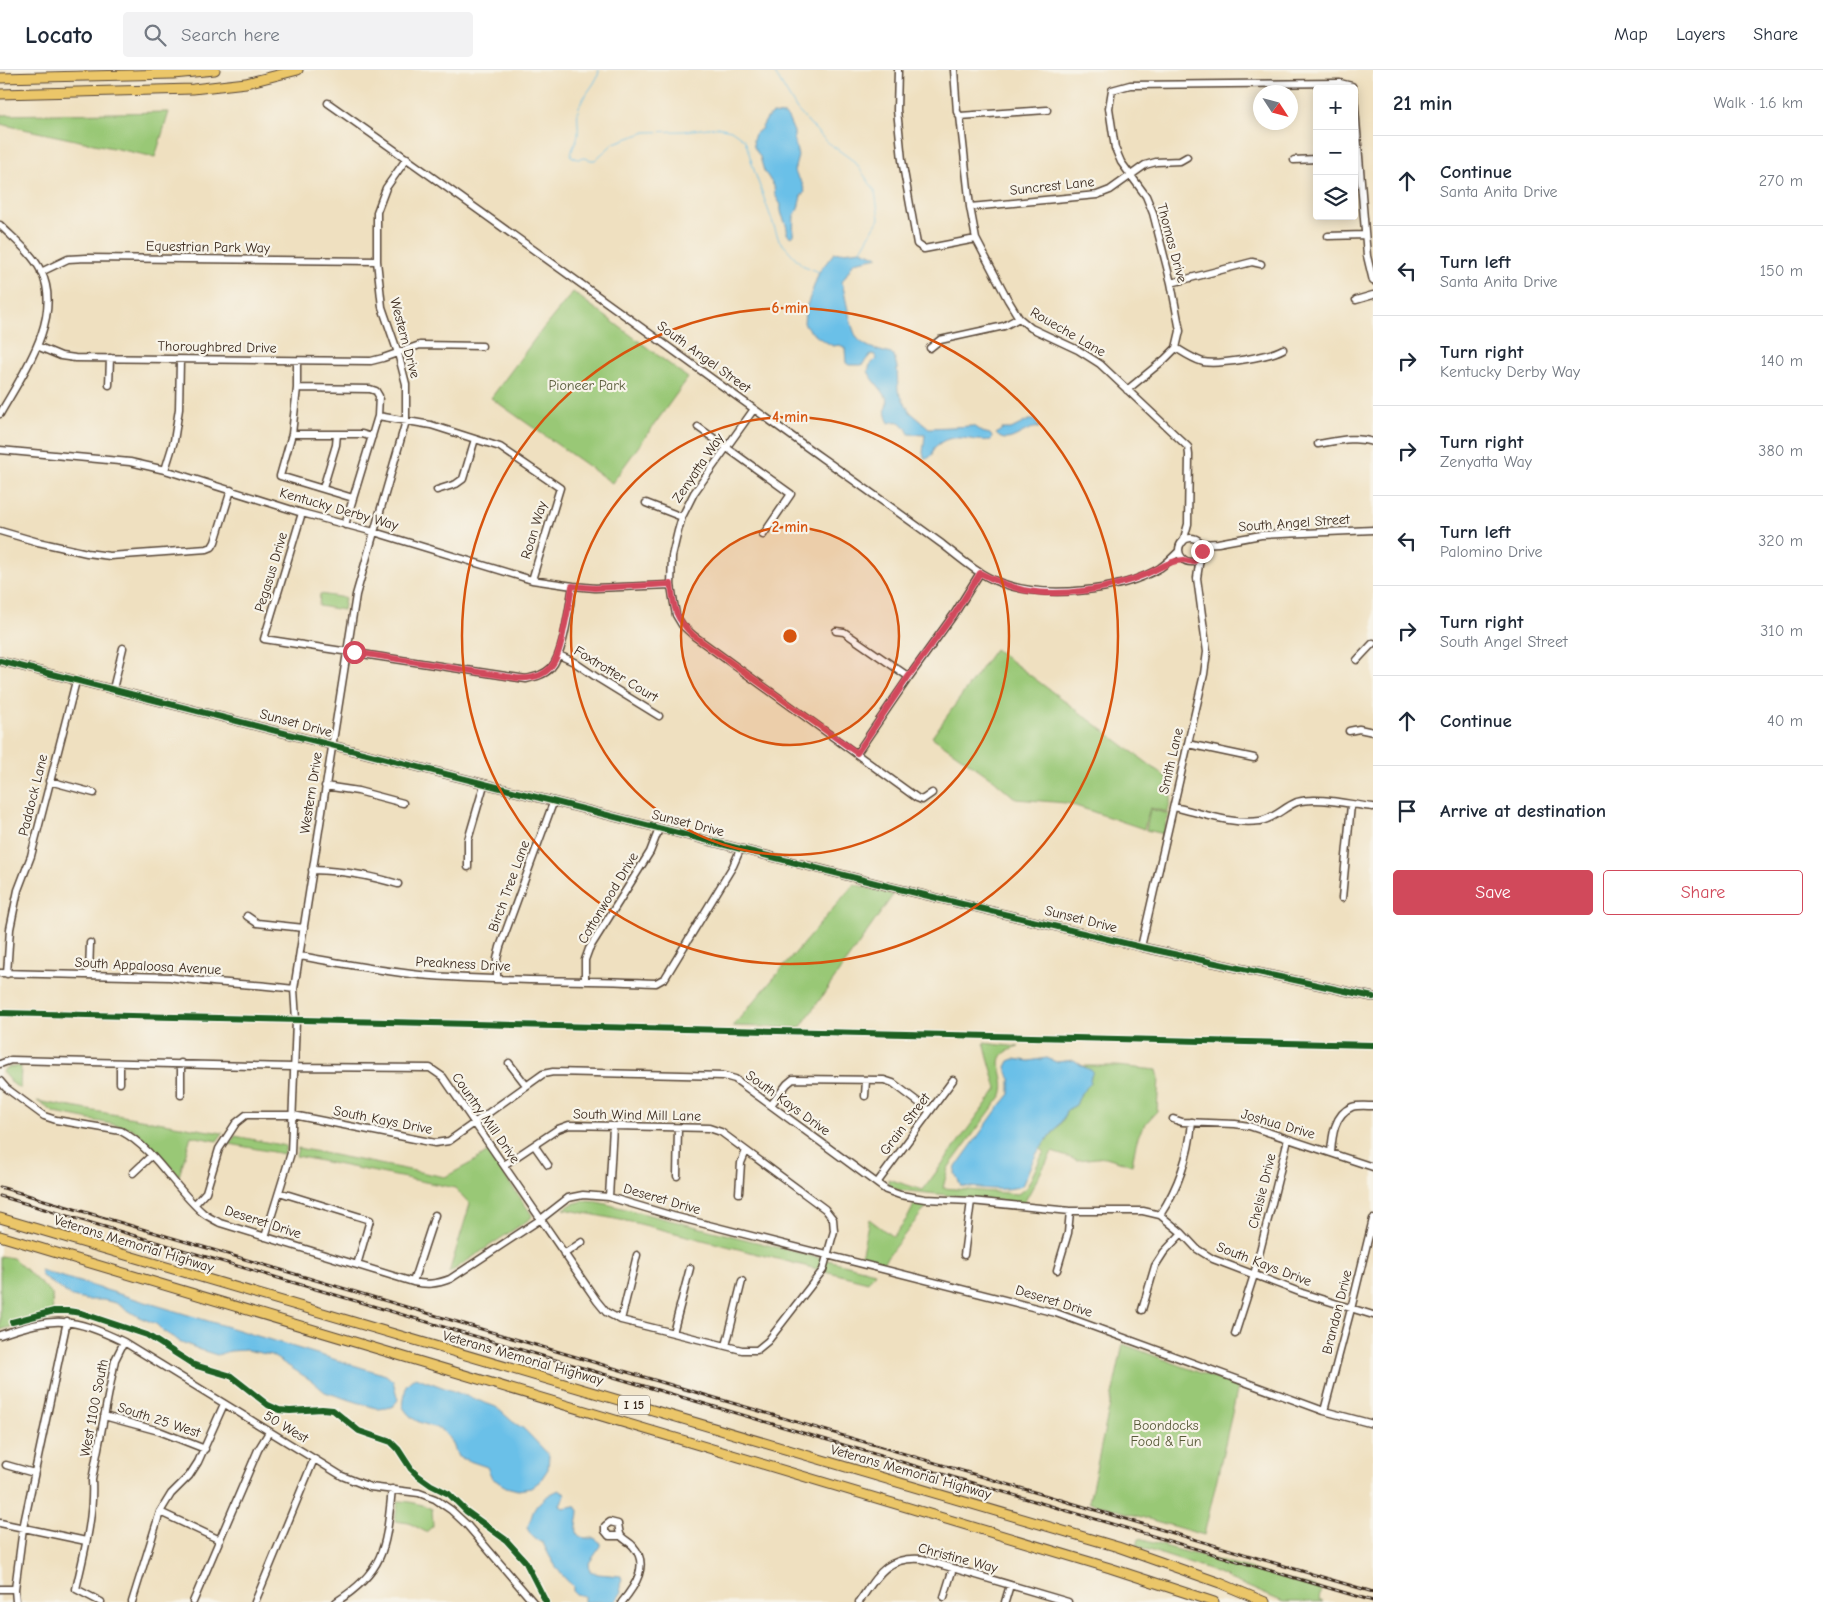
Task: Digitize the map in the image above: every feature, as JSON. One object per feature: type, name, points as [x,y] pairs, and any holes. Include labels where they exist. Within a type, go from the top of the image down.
[{"type":"highway","points":[[0,78],[173,74],[215,70]]},
{"type":"highway","points":[[0,94],[211,88],[246,83],[298,70]]},
{"type":"highway","name":"Veterans Memorial Highway","points":[[0,1218],[1118,1548],[1220,1583],[1265,1602]]},
{"type":"highway","name":"I 15","points":[[0,1236],[1110,1568],[1214,1602]]},
{"type":"main road","name":"Sunset Drive","points":[[0,661],[740,850],[1141,947],[1373,998]]},
{"type":"street","points":[[898,70],[897,110],[902,160],[917,244],[924,249],[976,239]]},
{"type":"street","name":"Roueche Lane","points":[[954,70],[957,112],[960,116],[970,207],[976,239],[1019,318],[1031,328],[1078,350],[1100,364],[1188,447],[1188,524]]},
{"type":"street","name":"Thomas Drive","points":[[1176,348],[1180,331],[1171,283],[1153,213],[1146,196],[1121,162],[1115,148],[1109,108],[1112,90],[1130,85],[1340,83],[1346,85]]},
{"type":"street","name":"South Angel Street","points":[[328,103],[407,158],[980,573],[1023,590],[1068,592],[1101,587],[1145,575],[1165,564],[1179,551]]},
{"type":"street","points":[[960,116],[1047,110]]},
{"type":"street","name":"Suncrest Lane","points":[[970,207],[1096,195],[1110,190],[1145,165],[1156,162],[1180,161],[1187,157]]},
{"type":"street","name":"Western Drive","points":[[265,1237],[291,1153],[296,1020],[294,989],[346,650],[356,595],[406,421],[406,384],[398,353],[382,307],[377,261],[377,212],[386,188],[407,158]]},
{"type":"street","points":[[1294,160],[1313,159]]},
{"type":"street","points":[[1358,167],[1367,256],[1373,281]]},
{"type":"street","points":[[0,225],[30,255],[41,272],[47,305],[45,325],[37,346],[0,414]]},
{"type":"street","points":[[1328,236],[1365,234]]},
{"type":"street","name":"Equestrian Park Way","points":[[41,272],[68,259],[86,258],[377,261]]},
{"type":"street","points":[[1171,283],[1252,262],[1261,264]]},
{"type":"street","points":[[1356,300],[1373,295]]},
{"type":"street","points":[[930,348],[940,340],[1004,326],[1019,318]]},
{"type":"street","name":"Thoroughbred Drive","points":[[37,346],[61,356],[180,360],[370,361],[420,345],[482,346]]},
{"type":"street","points":[[1127,390],[1176,348],[1192,358],[1205,362],[1265,356],[1282,349]]},
{"type":"street","points":[[109,385],[110,358]]},
{"type":"street","points":[[165,470],[174,441],[179,409],[180,360]]},
{"type":"street","points":[[297,361],[297,388],[292,434],[280,476],[353,498]]},
{"type":"street","points":[[297,388],[370,389],[376,391],[379,396],[378,416],[345,525]]},
{"type":"street","name":"Zenyatta Way","points":[[754,409],[694,493],[682,517],[672,556],[671,584],[676,614],[682,625],[694,636],[917,798],[922,800],[932,794]]},
{"type":"street","points":[[378,416],[431,425],[475,439],[463,479],[456,484],[437,490]]},
{"type":"street","points":[[698,426],[791,494],[763,535]]},
{"type":"street","points":[[292,434],[362,434],[372,437]]},
{"type":"street","points":[[323,488],[336,445],[337,434]]},
{"type":"street","name":"Roan Way","points":[[475,439],[500,447],[560,488],[532,580]]},
{"type":"street","points":[[1318,444],[1351,439],[1365,439],[1373,442]]},
{"type":"street","name":"Kentucky Derby Way","points":[[0,450],[130,462],[165,470],[532,580],[595,588],[671,584]]},
{"type":"street","points":[[0,531],[87,554],[110,556],[212,547],[230,490]]},
{"type":"street","points":[[646,503],[682,517]]},
{"type":"street","name":"Pegasus Drive","points":[[302,512],[264,639],[346,650]]},
{"type":"street","points":[[1188,524],[1198,542],[1201,556],[1193,562],[1185,561],[1179,551],[1188,524]]},
{"type":"street","name":"South Angel Street","points":[[1198,542],[1218,543],[1261,535],[1373,530]]},
{"type":"street","points":[[1183,542],[1189,539],[1198,542]]},
{"type":"street","name":"South Angel Street","points":[[1201,556],[1218,543]]},
{"type":"street","name":"Smith Lane","points":[[1141,947],[1204,674],[1207,652],[1197,578],[1201,556]]},
{"type":"street","name":"South Angel Street","points":[[1165,564],[1185,561]]},
{"type":"street","name":"Smith Lane","points":[[1185,561],[1197,578]]},
{"type":"street","points":[[857,753],[908,677],[955,613],[980,573]]},
{"type":"street","points":[[346,650],[428,665],[526,679],[538,677],[550,668],[559,655],[572,586]]},
{"type":"street","points":[[836,631],[844,632],[908,677]]},
{"type":"street","points":[[1357,660],[1373,644]]},
{"type":"street","points":[[113,689],[123,648]]},
{"type":"street","name":"Foxtrotter Court","points":[[559,655],[574,662],[659,716]]},
{"type":"street","name":"Paddock Lane","points":[[4,974],[18,890],[31,856],[76,681]]},
{"type":"street","points":[[1350,731],[1359,729],[1373,732]]},
{"type":"street","points":[[1188,744],[1254,758]]},
{"type":"street","points":[[49,780],[94,793]]},
{"type":"street","points":[[468,866],[468,840],[484,785]]},
{"type":"street","points":[[325,786],[358,791],[402,803]]},
{"type":"street","points":[[1174,807],[1236,821],[1261,821],[1278,814],[1296,802],[1312,800],[1373,807]]},
{"type":"street","name":"Birch Tree Lane","points":[[497,980],[497,959],[500,947],[553,802]]},
{"type":"street","points":[[1342,898],[1352,805]]},
{"type":"street","name":"Cottonwood Drive","points":[[585,981],[586,960],[590,949],[650,852],[659,829]]},
{"type":"street","name":"Preakness Drive","points":[[300,956],[376,970],[424,975],[497,980],[656,983],[665,978],[733,866],[740,850]]},
{"type":"street","points":[[312,870],[362,874],[398,884]]},
{"type":"street","points":[[247,916],[257,922],[304,928]]},
{"type":"street","points":[[89,975],[90,942]]},
{"type":"street","name":"South Appaloosa Avenue","points":[[4,974],[170,978],[195,982],[273,986],[294,989]]},
{"type":"street","name":"Country Mill Drive","points":[[0,1064],[11,1060],[294,1067],[430,1068],[443,1077],[606,1312],[621,1320],[742,1350],[757,1350],[768,1341],[823,1270],[827,1255]]},
{"type":"street","points":[[509,1062],[526,1086]]},
{"type":"street","points":[[120,1063],[120,1083]]},
{"type":"street","points":[[181,1063],[181,1095]]},
{"type":"street","name":"South Kays Drive","points":[[195,1204],[206,1192],[219,1149],[236,1123],[246,1116],[292,1115],[435,1143],[449,1141],[543,1074],[552,1072],[724,1076],[735,1079],[886,1190],[900,1195],[925,1199],[971,1201],[1070,1211],[1143,1211],[1160,1215],[1182,1233],[1197,1249],[1213,1260],[1302,1293],[1373,1316]]},
{"type":"street","points":[[771,1105],[787,1084],[794,1080],[884,1080],[893,1083],[930,1111]]},
{"type":"street","points":[[865,1096],[866,1080]]},
{"type":"street","name":"Grain Street","points":[[877,1183],[953,1080]]},
{"type":"street","name":"Deseret Drive","points":[[0,1081],[6,1088],[44,1116],[56,1120],[121,1131],[130,1136],[204,1214],[220,1223],[413,1282],[427,1284],[439,1283],[450,1279],[541,1219],[568,1198],[583,1195],[609,1197],[673,1216],[1056,1312],[1324,1412],[1373,1424]]},
{"type":"street","points":[[1331,1153],[1332,1135],[1336,1123],[1344,1114],[1354,1106],[1373,1106]]},
{"type":"street","name":"Joshua Drive","points":[[1173,1119],[1182,1122],[1249,1126],[1373,1167]]},
{"type":"street","points":[[1160,1215],[1180,1180],[1191,1139],[1192,1122]]},
{"type":"street","name":"South Wind Mill Lane","points":[[504,1165],[558,1129],[569,1125],[709,1128],[721,1132],[825,1208],[833,1219],[834,1231],[827,1255]]},
{"type":"street","points":[[609,1197],[613,1127]]},
{"type":"street","points":[[677,1176],[678,1128]]},
{"type":"street","name":"Chelsie Drive","points":[[1235,1334],[1254,1275],[1288,1139]]},
{"type":"street","points":[[534,1145],[548,1165]]},
{"type":"street","points":[[739,1193],[740,1163],[746,1151]]},
{"type":"street","points":[[133,1173],[151,1156]]},
{"type":"street","points":[[279,1192],[370,1220],[357,1265]]},
{"type":"street","points":[[964,1255],[971,1201]]},
{"type":"street","points":[[1057,1270],[1068,1233],[1070,1211]]},
{"type":"street","points":[[413,1282],[435,1215]]},
{"type":"street","name":"Brandon Drive","points":[[1324,1412],[1352,1309],[1373,1219]]},
{"type":"street","points":[[1142,1310],[1155,1266],[1164,1252],[1182,1233]]},
{"type":"street","points":[[564,1254],[582,1242]]},
{"type":"street","points":[[621,1320],[637,1254]]},
{"type":"street","points":[[674,1333],[690,1268]]},
{"type":"street","points":[[726,1346],[742,1280]]},
{"type":"street","name":"50 West","points":[[0,1335],[50,1321],[67,1321],[96,1328],[124,1342],[268,1432],[355,1482],[370,1487],[419,1493],[435,1499],[451,1510],[467,1525],[533,1602]]},
{"type":"street","points":[[16,1602],[15,1589],[23,1528],[67,1321]]},
{"type":"street","name":"West 1100 South","points":[[101,1602],[76,1589],[93,1500],[92,1480],[104,1416],[115,1360],[124,1342]]},
{"type":"street","points":[[132,1602],[160,1512],[171,1494],[189,1476],[205,1449],[224,1404]]},
{"type":"street","name":"South 25 West","points":[[104,1416],[158,1431],[205,1449]]},
{"type":"street","points":[[192,1602],[258,1450],[268,1432]]},
{"type":"street","points":[[255,1602],[314,1459]]},
{"type":"street","points":[[6,1465],[34,1473]]},
{"type":"street","points":[[336,1602],[360,1586],[378,1563],[387,1537],[392,1489]]},
{"type":"street","points":[[160,1512],[220,1540]]},
{"type":"street","points":[[0,1523],[86,1541]]},
{"type":"street","points":[[621,1536],[636,1549],[641,1567],[638,1579],[622,1602]]},
{"type":"street","name":"Christine Way","points":[[859,1602],[884,1568],[893,1562],[907,1558],[922,1559],[1068,1602]]},
{"type":"street","points":[[944,1597],[953,1568]]},
{"type":"street","points":[[1005,1602],[1010,1585]]},
{"type":"street","points":[[0,1589],[15,1589]]},
{"type":"green space","points":[[169,112],[155,157],[0,124],[0,115]]},
{"type":"green space","name":"Pioneer Park","points":[[573,292],[688,378],[612,483],[491,398],[537,336]]},
{"type":"green space","points":[[320,594],[345,598],[343,610],[319,606]]},
{"type":"green space","points":[[995,649],[1174,783],[1168,812],[1150,808],[1144,829],[1067,803],[1016,799],[994,780],[932,737]]},
{"type":"green space","points":[[1150,809],[1169,814],[1163,834],[1146,830]]},
{"type":"green space","points":[[854,884],[893,895],[800,1028],[733,1026]]},
{"type":"green space","points":[[984,1043],[1019,1047],[1003,1055],[1000,1060],[1004,1088],[1002,1095],[948,1168],[943,1188],[1018,1194],[1027,1187],[1044,1151],[1040,1149],[1059,1126],[1067,1110],[1076,1105],[1081,1093],[1091,1083],[1082,1066],[1116,1066],[1157,1070],[1159,1078],[1157,1111],[1145,1124],[1139,1135],[1132,1165],[1106,1157],[1077,1160],[1052,1152],[1024,1203],[898,1190],[888,1185],[888,1179],[923,1190],[997,1089]]},
{"type":"green space","points":[[21,1066],[20,1089],[2,1072],[9,1067]]},
{"type":"green space","points":[[37,1101],[223,1133],[217,1141],[191,1136],[179,1176],[142,1136],[131,1128],[55,1113]]},
{"type":"green space","points":[[235,1136],[286,1146],[284,1154],[230,1144]]},
{"type":"green space","points":[[298,1148],[445,1177],[488,1152],[532,1215],[531,1218],[449,1273],[470,1204],[455,1188],[296,1156]]},
{"type":"green space","points":[[583,1201],[598,1202],[875,1272],[868,1282],[636,1223],[564,1209],[572,1204]]},
{"type":"green space","points":[[915,1203],[928,1205],[883,1262],[861,1257],[869,1219],[893,1237],[908,1217]]},
{"type":"green space","points":[[0,1256],[13,1258],[52,1294],[53,1315],[0,1330]]},
{"type":"green space","name":"Boondocks Food & Fun","points":[[1123,1344],[1238,1387],[1204,1535],[1089,1502]]},
{"type":"green space","points":[[398,1501],[415,1503],[432,1509],[433,1526],[426,1532],[409,1523],[395,1521]]},
{"type":"green space","points":[[1139,1539],[1314,1587],[1321,1590],[1319,1600],[1323,1602],[1283,1602],[1209,1570],[1137,1546]]},
{"type":"water","points":[[773,114],[785,115],[794,132],[798,156],[794,171],[802,183],[805,192],[801,196],[798,209],[794,215],[793,235],[791,237],[787,234],[787,227],[781,213],[781,205],[775,195],[774,186],[764,171],[760,157],[754,147],[753,140],[755,134],[761,129],[767,118]]},
{"type":"water","points":[[861,250],[879,257],[854,262],[842,282],[855,335],[870,347],[894,355],[897,367],[898,391],[910,412],[929,428],[973,426],[982,432],[990,434],[991,440],[948,439],[934,448],[929,458],[925,459],[923,453],[925,435],[909,434],[904,425],[899,422],[889,423],[886,412],[888,401],[868,371],[870,365],[876,359],[875,355],[871,354],[862,365],[849,365],[846,363],[845,348],[840,345],[833,346],[819,338],[804,323],[805,311],[819,272],[834,253]]},
{"type":"water","points":[[1029,420],[1035,420],[1039,428],[1028,430],[1006,439],[996,434],[1002,429],[1011,429]]},
{"type":"water","points":[[1047,1058],[1056,1062],[1074,1060],[1093,1071],[1090,1079],[1091,1083],[1081,1093],[1076,1105],[1067,1110],[1061,1122],[1041,1148],[1022,1186],[1000,1189],[961,1186],[955,1173],[956,1167],[1010,1094],[1010,1078],[1006,1067],[1009,1061],[1014,1059],[1029,1061]]},
{"type":"water","points":[[40,1270],[386,1375],[393,1381],[398,1400],[392,1407],[379,1409],[325,1392],[312,1381],[271,1355],[246,1350],[230,1351],[217,1355],[201,1350],[179,1341],[156,1324],[139,1317],[116,1303],[72,1297],[42,1276]]},
{"type":"water","points":[[415,1377],[496,1407],[524,1429],[549,1455],[548,1469],[540,1481],[531,1488],[518,1490],[506,1487],[492,1478],[487,1467],[458,1457],[453,1443],[443,1431],[414,1419],[403,1407],[406,1385]]},
{"type":"water","points":[[559,1490],[565,1494],[560,1505],[563,1508],[574,1506],[579,1510],[578,1534],[581,1537],[594,1538],[601,1543],[601,1546],[589,1563],[590,1571],[598,1574],[621,1576],[621,1593],[615,1602],[584,1602],[584,1596],[573,1591],[573,1586],[556,1566],[543,1543],[538,1541],[527,1528],[537,1505],[547,1496]]},
{"type":"waterway","points":[[599,70],[597,79],[579,107],[578,134],[571,156],[578,159],[595,160],[614,143],[646,132],[684,131],[717,127],[731,130],[745,140],[779,240],[802,265],[819,272]]},
{"type":"waterway","points":[[773,70],[797,110],[826,141],[855,162],[875,191],[879,219],[861,250]]},
{"type":"railway","points":[[0,1187],[1373,1592]]},
{"type":"railway","points":[[0,1196],[1373,1601]]},
{"type":"cycle path","points":[[0,661],[883,885],[1141,947],[1373,997]]},
{"type":"cycle path","points":[[0,1013],[1373,1045]]},
{"type":"cycle path","points":[[12,1322],[54,1311],[81,1313],[147,1335],[194,1365],[231,1376],[268,1405],[279,1410],[333,1410],[359,1431],[391,1442],[417,1475],[449,1494],[466,1511],[506,1540],[525,1561],[546,1602]]},
{"type":"route","points":[[354,652],[516,678],[538,677],[550,668],[559,655],[572,586],[595,588],[671,584],[676,614],[682,625],[694,636],[857,753],[908,677],[955,613],[980,573],[1023,590],[1068,592],[1131,580],[1165,564],[1176,561],[1197,561],[1202,555],[1202,551]]}]
